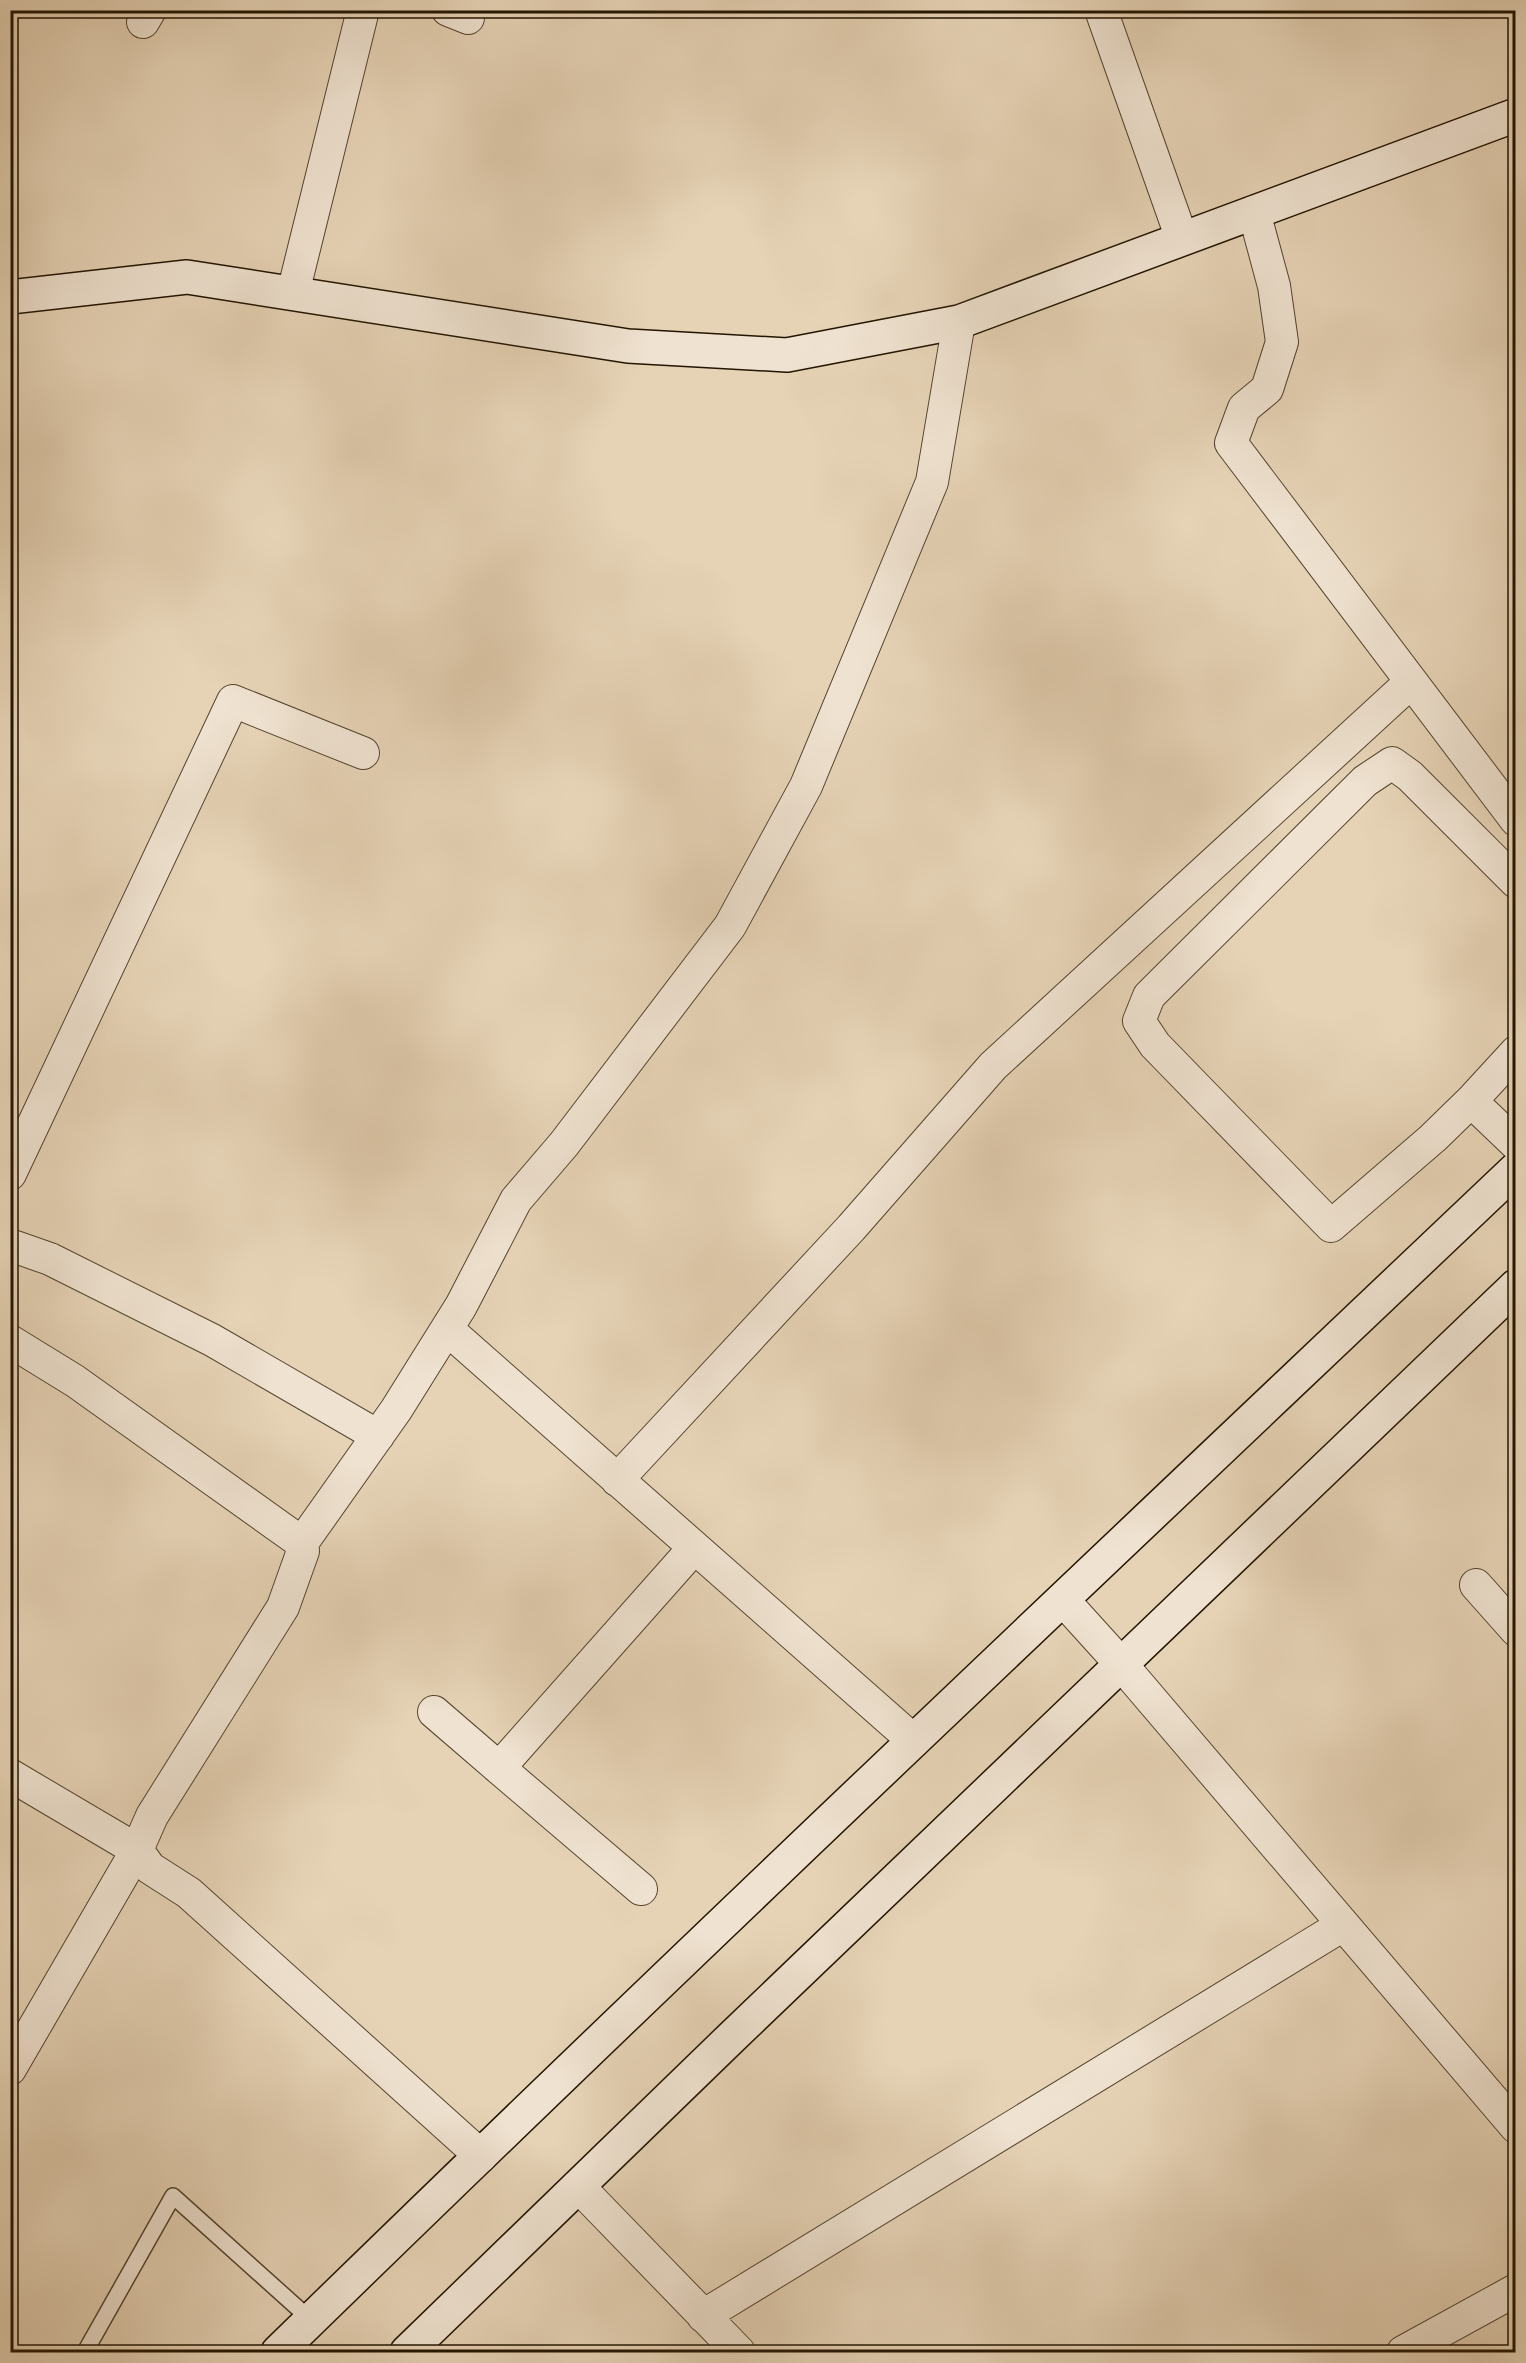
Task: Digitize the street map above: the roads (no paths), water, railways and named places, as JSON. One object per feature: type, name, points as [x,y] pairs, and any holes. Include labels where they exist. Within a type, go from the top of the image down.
[{"type":"street","points":[[293,293],[363,10]]},
{"type":"street","points":[[1101,10],[1182,239]]},
{"type":"street","points":[[10,297],[187,278],[628,345],[787,355],[959,322],[1515,115]]},
{"type":"street","points":[[1254,212],[1274,286],[1282,342],[1267,389],[1245,408],[1231,443],[1515,820]]},
{"type":"street","points":[[10,2069],[137,1850],[153,1816],[283,1607],[303,1551],[302,1543],[378,1436],[447,1329],[516,1200],[564,1144],[730,926],[806,786],[932,482],[959,322]]},
{"type":"street","points":[[617,1480],[850,1228],[993,1066],[1411,681]]},
{"type":"street","points":[[10,1174],[233,701],[363,753]]},
{"type":"street","points":[[1515,882],[1410,776],[1392,763],[1365,781],[1149,996],[1139,1021],[1155,1045],[1332,1226],[1433,1138],[1471,1101],[1515,1052]]},
{"type":"street","points":[[1471,1101],[1515,1144]]},
{"type":"street","points":[[278,2352],[914,1741],[1515,1169]]},
{"type":"street","points":[[10,1245],[50,1259],[212,1340],[378,1436]]},
{"type":"street","points":[[407,2352],[1515,1286]]},
{"type":"street","points":[[447,1329],[914,1741]]},
{"type":"street","points":[[10,1341],[75,1382],[302,1543]]},
{"type":"street","points":[[498,1768],[694,1548]]},
{"type":"street","points":[[1476,1585],[1515,1630]]},
{"type":"street","points":[[1063,1600],[1515,2127]]},
{"type":"street","points":[[434,1712],[641,1889]]},
{"type":"street","points":[[10,1775],[137,1850],[150,1868],[189,1893],[481,2156]]},
{"type":"street","points":[[704,2316],[1343,1925]]},
{"type":"street","points":[[578,2186],[739,2352]]},
{"type":"street","points":[[1403,2352],[1515,2290]]},
{"type":"lane","points":[[85,2352],[173,2196],[311,2320]]}]
